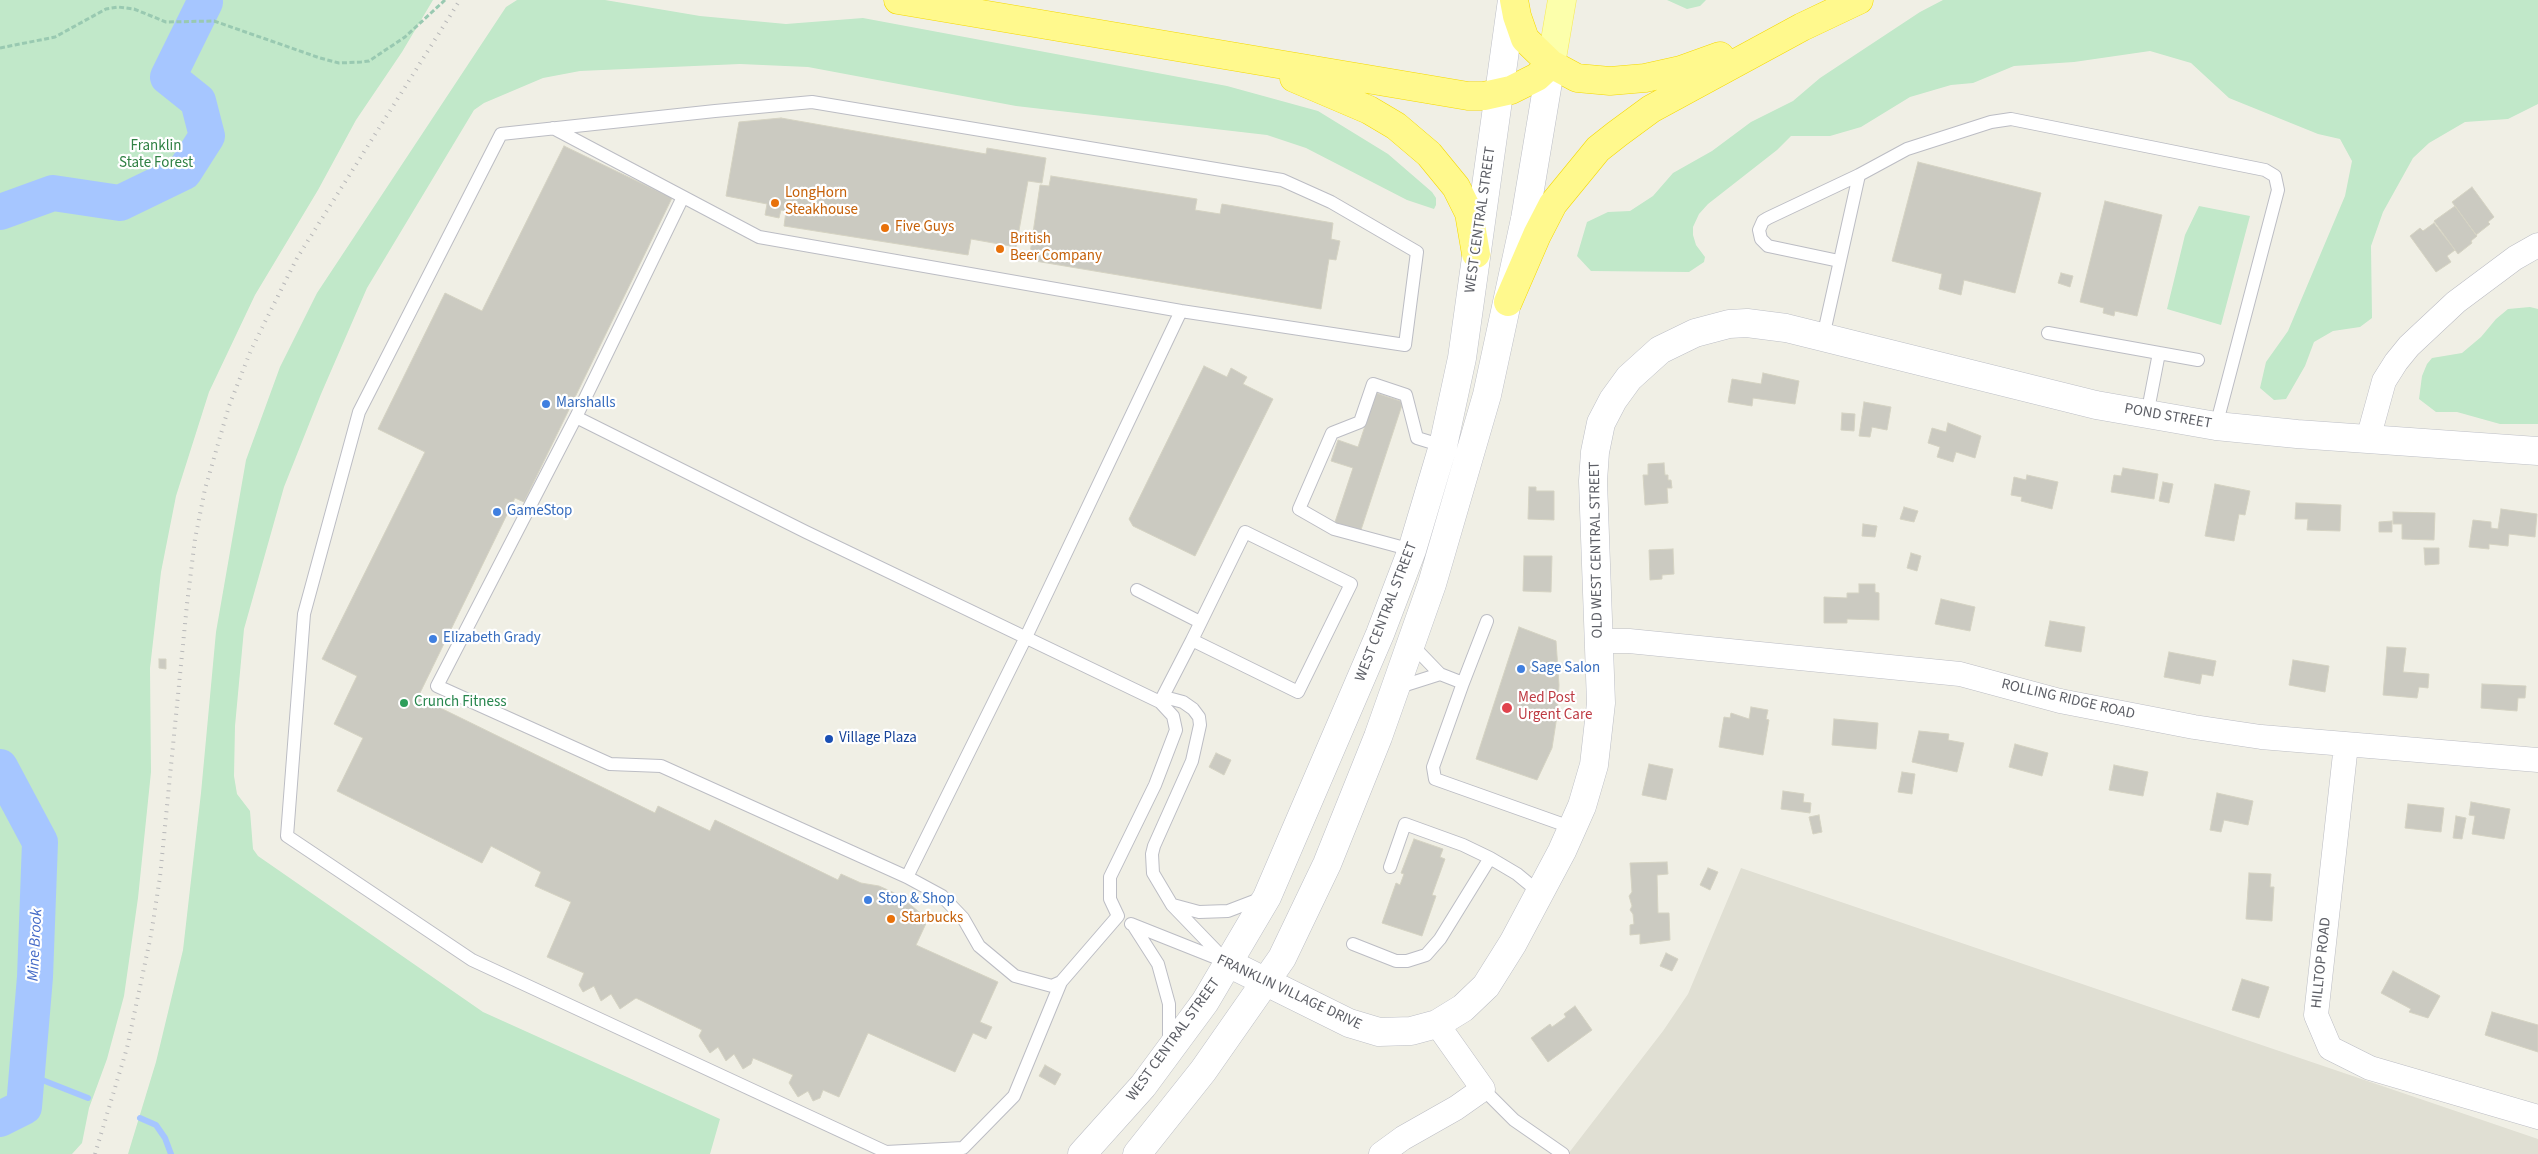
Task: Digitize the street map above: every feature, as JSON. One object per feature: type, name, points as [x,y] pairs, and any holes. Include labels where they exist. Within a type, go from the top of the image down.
[{"type":"highway","points":[[898,0],[1468,96],[1498,94],[1524,85],[1537,77],[1551,64]]},
{"type":"highway","points":[[1513,0],[1525,39],[1551,64],[1576,78],[1610,81],[1645,78],[1681,70],[1802,27]]},
{"type":"highway","points":[[1508,302],[1537,235],[1553,204],[1598,149],[1650,110],[1802,27],[1859,0]]},
{"type":"highway","points":[[1228,56],[1340,96],[1383,118],[1411,138],[1439,165],[1456,187],[1469,213],[1476,254]]},
{"type":"main road","name":"WEST CENTRAL STREET","points":[[1082,1154],[1143,1086],[1205,1002],[1267,896],[1372,652],[1412,550],[1443,446],[1462,358],[1498,94],[1513,0]]},
{"type":"main road","name":"WEST CENTRAL STREET","points":[[1137,1154],[1203,1071],[1282,958],[1327,864],[1396,688],[1470,459],[1508,302],[1562,0]]},
{"type":"main road","name":"OLD WEST CENTRAL STREET","points":[[1437,1024],[1463,1008],[1486,986],[1506,956],[1573,828],[1589,784],[1598,744],[1601,703],[1593,480],[1598,437],[1613,400],[1629,378],[1650,359],[1670,344],[1695,332],[1729,324],[1747,323],[1814,335]]},
{"type":"main road","name":"POND STREET","points":[[1814,335],[2060,396],[2216,426],[2538,451]]},
{"type":"main road","name":"FRANKLIN VILLAGE DRIVE","points":[[1228,963],[1338,1018],[1369,1030],[1405,1032],[1437,1024]]},
{"type":"street","points":[[2368,439],[2384,381],[2405,351],[2456,302],[2515,258],[2538,245]]},
{"type":"street","name":"ROLLING RIDGE ROAD","points":[[1599,641],[1629,641],[1960,674],[2060,701],[2194,727],[2261,737],[2538,760]]},
{"type":"street","name":"HILLTOP ROAD","points":[[2346,745],[2316,1015],[2330,1048],[2370,1068],[2538,1117]]},
{"type":"street","points":[[1382,1154],[1403,1138],[1456,1108],[1483,1089],[1437,1024]]},
{"type":"lane","points":[[554,128],[760,237],[1181,311],[1406,345],[1417,252],[1331,202],[1282,180],[812,102],[554,128],[501,134],[358,412],[304,614],[287,836],[472,960],[886,1152],[963,1148],[1014,1096],[1061,982],[1118,916],[1110,899],[1110,877],[1154,785],[1176,730],[1173,716],[1160,702],[806,532],[576,417]]},
{"type":"lane","points":[[1839,261],[1768,246],[1760,236],[1760,227],[1768,218],[1859,175],[1907,149],[1991,122],[2011,119],[2271,172],[2278,181],[2278,190],[2216,426]]},
{"type":"lane","points":[[1814,335],[1839,261],[1859,175]]},
{"type":"lane","points":[[683,197],[576,417],[437,686],[610,764],[661,766],[907,877],[942,896],[962,918],[979,946],[1015,976],[1052,986],[1061,982]]},
{"type":"lane","points":[[907,877],[1026,637],[1181,311]]},
{"type":"lane","points":[[2048,333],[2198,360]]},
{"type":"lane","points":[[2147,414],[2159,353]]},
{"type":"lane","points":[[1412,550],[1334,529],[1299,509],[1332,433],[1360,422],[1373,384],[1406,395],[1417,438],[1443,446]]},
{"type":"lane","points":[[1160,702],[1245,532],[1351,584],[1298,692],[1192,640]]},
{"type":"lane","points":[[1137,590],[1200,622]]},
{"type":"lane","points":[[1487,621],[1462,682],[1433,767],[1435,779],[1573,828]]},
{"type":"lane","points":[[1411,644],[1440,674],[1462,682]]},
{"type":"lane","points":[[1396,688],[1440,674]]},
{"type":"lane","points":[[1160,702],[1168,698],[1183,702],[1193,709],[1199,717],[1200,725],[1192,761],[1160,830],[1152,854],[1153,873],[1172,904],[1228,963]]},
{"type":"lane","points":[[1390,867],[1405,824],[1463,844],[1517,874],[1540,893]]},
{"type":"lane","points":[[1352,944],[1396,961],[1407,961],[1426,955],[1440,939],[1490,858]]},
{"type":"lane","points":[[1172,904],[1199,912],[1228,911],[1267,896]]},
{"type":"lane","name":"FRANKLIN VILLAGE DRIVE","points":[[1118,916],[1133,925],[1228,963]]},
{"type":"lane","points":[[1133,925],[1158,964],[1169,1004],[1169,1051]]},
{"type":"lane","points":[[1483,1089],[1514,1120],[1562,1154]]},
{"type":"path","points":[[0,48],[55,37],[106,9],[118,7],[134,9],[166,22],[214,21],[320,58],[339,63],[361,62],[369,61],[405,37],[445,0]]},
{"type":"shaded area","points":[[1741,868],[2538,1139],[2538,1154],[1568,1154],[1663,1031],[1688,994]]},
{"type":"green space","name":"Franklin State Forest","points":[[0,0],[433,0],[402,52],[356,120],[318,190],[255,295],[209,392],[176,496],[161,572],[150,668],[151,772],[138,898],[124,996],[107,1059],[89,1108],[82,1143],[72,1154],[0,1154]]},
{"type":"green space","points":[[517,0],[605,0],[700,16],[786,24],[863,18],[1227,86],[1318,111],[1388,154],[1432,192],[1436,198],[1436,205],[1434,209],[1407,200],[1306,148],[1267,135],[1016,106],[808,67],[740,64],[580,71],[543,78],[484,103],[474,110],[367,288],[321,394],[284,487],[244,629],[235,726],[234,776],[237,794],[250,811],[253,849],[258,856],[483,1012],[720,1119],[710,1154],[128,1154],[156,1062],[183,950],[201,793],[216,632],[246,460],[280,367],[317,293],[506,7]]},
{"type":"green space","points":[[1667,0],[1706,0],[1700,6],[1687,9]]},
{"type":"green space","points":[[1943,0],[2538,0],[2538,104],[2508,119],[2465,122],[2429,143],[2413,158],[2383,212],[2371,246],[2372,318],[2360,327],[2333,331],[2314,342],[2305,366],[2286,399],[2274,400],[2260,388],[2266,362],[2288,331],[2345,196],[2352,161],[2340,139],[2318,134],[2229,98],[2191,63],[2150,51],[2074,62],[2014,66],[1973,83],[1951,85],[1910,97],[1861,127],[1830,136],[1791,136],[1777,150],[1708,204],[1699,214],[1693,227],[1693,235],[1696,245],[1705,257],[1704,262],[1689,272],[1591,271],[1577,256],[1587,222],[1608,212],[1630,211],[1653,196],[1673,173],[1712,151],[1751,122],[1793,101],[1820,78],[1920,12]]},
{"type":"green space","points":[[2199,206],[2250,216],[2221,325],[2167,309],[2185,235]]},
{"type":"green space","points":[[2530,307],[2538,309],[2538,424],[2500,424],[2457,412],[2436,412],[2419,399],[2422,376],[2432,358],[2462,353],[2481,337],[2496,319],[2508,309]]},
{"type":"building","points":[[781,118],[986,154],[987,148],[1046,158],[1042,183],[1028,181],[1016,247],[971,239],[968,255],[784,226],[786,211],[781,210],[779,218],[765,215],[767,204],[726,196],[739,122]]},
{"type":"building","points":[[564,146],[672,198],[524,502],[515,498],[418,697],[655,813],[658,806],[710,831],[715,820],[838,880],[841,874],[861,883],[879,886],[899,895],[919,912],[929,917],[916,945],[998,982],[980,1022],[992,1027],[986,1039],[973,1033],[955,1072],[868,1033],[839,1097],[823,1090],[820,1098],[813,1101],[808,1091],[798,1097],[789,1083],[793,1075],[753,1058],[751,1064],[743,1069],[734,1054],[726,1061],[718,1047],[710,1053],[699,1036],[702,1030],[636,998],[620,1009],[611,994],[601,1001],[594,986],[583,992],[579,985],[584,973],[547,957],[571,902],[535,886],[541,872],[491,846],[482,863],[337,791],[363,738],[334,724],[357,676],[322,659],[425,452],[378,429],[445,293],[482,311]]},
{"type":"building","points":[[1918,162],[2041,193],[2015,293],[1964,280],[1961,295],[1939,289],[1942,274],[1892,261]]},
{"type":"building","points":[[1051,176],[1197,199],[1195,210],[1220,214],[1222,204],[1333,223],[1331,239],[1340,241],[1336,260],[1329,259],[1321,309],[1029,260],[1040,185],[1049,186]]},
{"type":"building","points":[[2472,187],[2494,217],[2488,222],[2490,224],[2476,235],[2452,202]]},
{"type":"building","points":[[2105,201],[2162,215],[2137,316],[2115,311],[2114,316],[2103,313],[2104,308],[2080,302]]},
{"type":"building","points":[[2455,206],[2477,236],[2471,241],[2472,243],[2458,254],[2434,221]]},
{"type":"building","points":[[2434,223],[2455,250],[2447,256],[2451,262],[2436,272],[2410,236],[2420,228],[2423,231]]},
{"type":"building","points":[[2061,273],[2073,276],[2070,287],[2058,283]]},
{"type":"building","points":[[1204,366],[1227,377],[1231,368],[1247,377],[1243,384],[1273,399],[1195,556],[1133,526],[1129,519]]},
{"type":"building","points":[[1763,373],[1799,381],[1795,404],[1753,398],[1752,406],[1728,402],[1732,379],[1761,384]]},
{"type":"building","points":[[1376,393],[1403,402],[1360,533],[1334,525],[1353,468],[1331,461],[1338,440],[1358,447]]},
{"type":"building","points":[[1864,402],[1891,407],[1887,430],[1872,427],[1870,437],[1859,436]]},
{"type":"building","points":[[1842,413],[1855,414],[1854,431],[1841,430]]},
{"type":"building","points":[[1948,423],[1981,436],[1975,458],[1956,452],[1953,462],[1937,457],[1940,447],[1928,443],[1932,428],[1946,432]]},
{"type":"building","points":[[1664,463],[1665,475],[1668,475],[1668,480],[1671,480],[1672,488],[1667,488],[1668,503],[1645,505],[1643,475],[1648,475],[1648,464]]},
{"type":"building","points":[[2123,468],[2158,474],[2154,499],[2111,492],[2114,475],[2121,476]]},
{"type":"building","points":[[2027,475],[2058,482],[2052,509],[2021,501],[2022,497],[2011,495],[2014,477],[2026,480]]},
{"type":"building","points":[[2163,482],[2173,484],[2169,503],[2159,501]]},
{"type":"building","points":[[2215,484],[2250,491],[2245,515],[2239,514],[2234,541],[2205,536]]},
{"type":"building","points":[[1529,487],[1536,487],[1536,491],[1554,491],[1554,520],[1528,519]]},
{"type":"building","points":[[2296,503],[2341,505],[2340,531],[2307,530],[2308,519],[2295,519]]},
{"type":"building","points":[[1904,507],[1918,511],[1914,522],[1900,519]]},
{"type":"building","points":[[2501,509],[2537,514],[2535,537],[2509,534],[2508,546],[2489,544],[2489,549],[2469,547],[2473,520],[2491,522],[2491,528],[2498,529]]},
{"type":"building","points":[[2393,512],[2435,513],[2434,540],[2402,539],[2402,524],[2393,524]]},
{"type":"building","points":[[2392,521],[2392,532],[2379,532],[2379,522]]},
{"type":"building","points":[[1863,524],[1877,526],[1875,537],[1862,536]]},
{"type":"building","points":[[2424,548],[2439,548],[2439,564],[2425,565]]},
{"type":"building","points":[[1673,549],[1674,574],[1662,575],[1662,579],[1650,580],[1649,550]]},
{"type":"building","points":[[1911,553],[1921,556],[1917,571],[1907,568]]},
{"type":"building","points":[[1524,556],[1552,556],[1551,592],[1523,591]]},
{"type":"building","points":[[1859,584],[1875,584],[1875,592],[1879,593],[1879,620],[1847,619],[1847,623],[1824,623],[1824,597],[1847,598],[1847,593],[1859,593]]},
{"type":"building","points":[[1941,599],[1975,607],[1970,631],[1935,624]]},
{"type":"building","points":[[2050,621],[2085,627],[2081,652],[2045,646]]},
{"type":"building","points":[[1519,627],[1556,641],[1559,685],[1557,716],[1552,748],[1537,780],[1476,759]]},
{"type":"building","points":[[2387,647],[2406,648],[2403,672],[2429,674],[2428,688],[2419,687],[2417,698],[2383,695]]},
{"type":"building","points":[[2169,652],[2216,661],[2213,676],[2202,674],[2200,684],[2164,677]]},
{"type":"building","points":[[159,659],[166,659],[166,669],[159,668]]},
{"type":"building","points":[[2293,660],[2329,666],[2325,692],[2289,685]]},
{"type":"building","points":[[2482,684],[2526,686],[2525,698],[2518,698],[2517,711],[2481,708]]},
{"type":"building","points":[[1751,707],[1768,710],[1766,719],[1769,720],[1763,755],[1719,747],[1724,717],[1730,718],[1731,713],[1749,719]]},
{"type":"building","points":[[1834,719],[1878,723],[1876,749],[1832,745]]},
{"type":"building","points":[[1919,731],[1949,734],[1948,740],[1964,743],[1957,772],[1912,762]]},
{"type":"building","points":[[2015,744],[2048,753],[2042,776],[2009,767]]},
{"type":"building","points":[[1216,753],[1231,760],[1224,775],[1209,767]]},
{"type":"building","points":[[1649,764],[1673,769],[1666,800],[1642,795]]},
{"type":"building","points":[[2114,765],[2148,772],[2143,796],[2109,790]]},
{"type":"building","points":[[1902,772],[1915,774],[1912,794],[1898,792]]},
{"type":"building","points":[[1783,791],[1804,794],[1803,802],[1811,803],[1810,813],[1781,809]]},
{"type":"building","points":[[2217,793],[2253,801],[2248,825],[2224,820],[2221,832],[2210,830]]},
{"type":"building","points":[[2471,802],[2510,809],[2504,839],[2472,834],[2475,816],[2469,815]]},
{"type":"building","points":[[2408,804],[2444,808],[2441,832],[2405,828]]},
{"type":"building","points":[[1819,815],[1822,832],[1813,834],[1809,817]]},
{"type":"building","points":[[2456,816],[2466,818],[2462,839],[2453,838]]},
{"type":"building","points":[[1414,839],[1443,849],[1440,857],[1445,859],[1432,895],[1436,896],[1422,936],[1382,923],[1396,883],[1400,885],[1404,874],[1401,873]]},
{"type":"building","points":[[1667,862],[1668,874],[1657,875],[1658,913],[1669,913],[1670,940],[1640,944],[1640,934],[1630,935],[1630,925],[1634,924],[1629,896],[1632,892],[1630,863]]},
{"type":"building","points":[[1708,868],[1718,872],[1710,890],[1700,885]]},
{"type":"building","points":[[2249,873],[2271,874],[2270,887],[2274,887],[2272,921],[2246,919]]},
{"type":"building","points":[[1666,953],[1678,959],[1672,971],[1660,966]]},
{"type":"building","points":[[2393,971],[2440,996],[2428,1018],[2409,1012],[2411,1009],[2381,993]]},
{"type":"building","points":[[2242,979],[2269,987],[2259,1018],[2232,1010]]},
{"type":"building","points":[[1575,1006],[1592,1030],[1548,1062],[1531,1038],[1550,1024],[1552,1027],[1566,1017],[1564,1014]]},
{"type":"building","points":[[2492,1012],[2538,1025],[2538,1052],[2485,1035]]},
{"type":"building","points":[[1045,1065],[1061,1074],[1055,1085],[1039,1076]]},
{"type":"waterway","name":"Mine Brook","points":[[0,212],[53,193],[120,203],[184,172],[207,136],[198,101],[168,77],[205,2]]},
{"type":"waterway","name":"Mine Brook","points":[[0,767],[40,842],[35,977],[24,1107],[0,1119]]},
{"type":"waterway","points":[[27,1074],[88,1098]]},
{"type":"waterway","points":[[140,1118],[156,1125],[165,1138],[171,1154]]},
{"type":"railway","points":[[95,1154],[127,1048],[151,935],[160,877],[195,539],[205,489],[229,406],[251,350],[297,258],[460,0]]},
{"type":"place","name":"LongHorn Steakhouse","points":[[775,203]]},
{"type":"place","name":"Five Guys","points":[[885,228]]},
{"type":"place","name":"British Beer Company","points":[[1000,249]]},
{"type":"place","name":"Marshalls","points":[[546,404]]},
{"type":"place","name":"GameStop","points":[[497,512]]},
{"type":"place","name":"Elizabeth Grady","points":[[433,639]]},
{"type":"place","name":"Sage Salon","points":[[1521,669]]},
{"type":"place","name":"Crunch Fitness","points":[[404,703]]},
{"type":"place","name":"Med Post Urgent Care","points":[[1507,708]]},
{"type":"place","name":"Village Plaza","points":[[829,739]]},
{"type":"place","name":"Stop & Shop","points":[[868,900]]},
{"type":"place","name":"Starbucks","points":[[891,919]]}]
